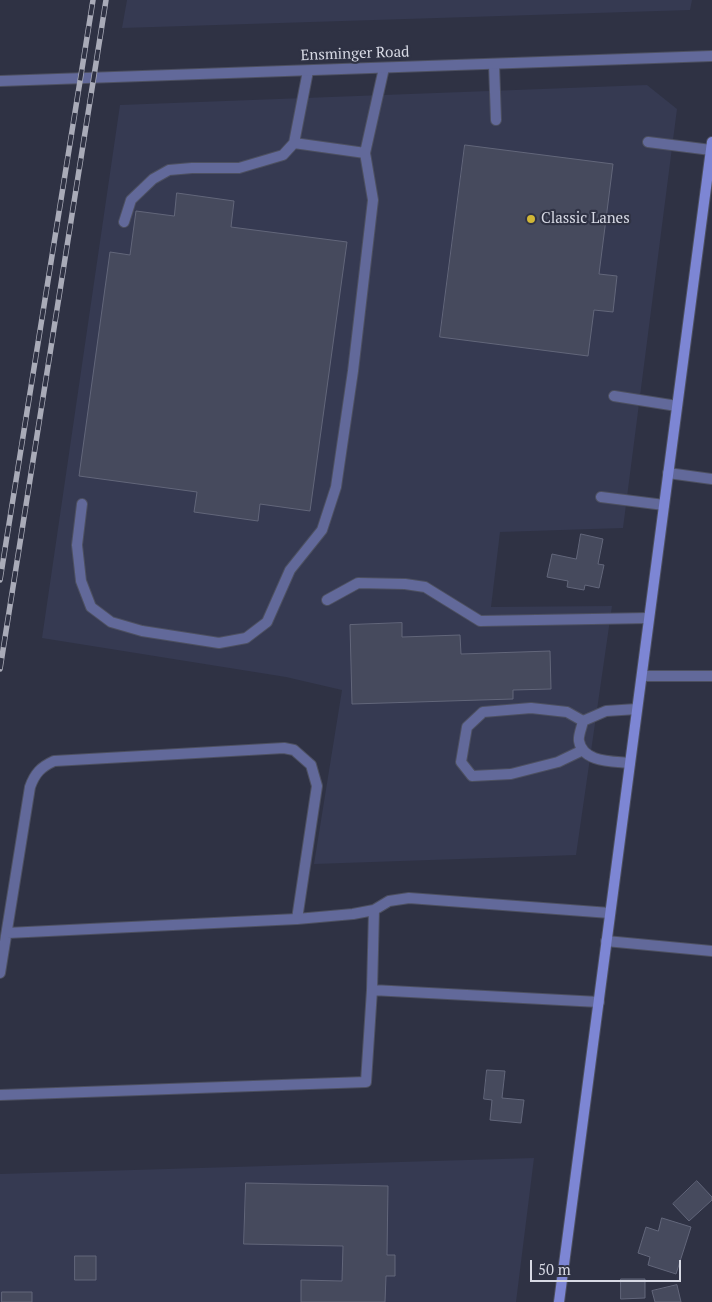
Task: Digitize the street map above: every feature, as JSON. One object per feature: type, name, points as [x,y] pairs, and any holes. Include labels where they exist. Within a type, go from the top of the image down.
[{"type":"main road","points":[[559,1302],[712,146]]},
{"type":"street","name":"Ensminger Road","points":[[0,81],[712,56]]},
{"type":"street","points":[[494,64],[496,120]]},
{"type":"street","points":[[82,504],[77,545],[81,581],[91,607],[111,622],[142,631],[219,643],[246,638],[267,622],[290,570],[322,530],[336,487],[354,361],[373,200],[365,153],[384,68]]},
{"type":"street","points":[[124,222],[131,200],[154,179],[169,170],[239,168],[283,155],[294,144],[308,71]]},
{"type":"street","points":[[648,142],[712,146]]},
{"type":"street","points":[[294,144],[365,153]]},
{"type":"street","points":[[614,396],[677,406]]},
{"type":"street","points":[[668,472],[712,479]]},
{"type":"street","points":[[601,497],[664,505]]},
{"type":"street","points":[[327,600],[358,583],[405,584],[425,587],[480,620],[649,618]]},
{"type":"street","points":[[642,676],[712,676]]},
{"type":"street","points":[[583,722],[568,712],[531,708],[483,712],[467,726],[462,762],[472,776],[511,774],[558,762],[583,750]]},
{"type":"street","points":[[583,722],[606,711],[637,709]]},
{"type":"street","points":[[583,722],[579,740],[583,750],[592,758],[630,763]]},
{"type":"street","points":[[0,973],[30,787],[37,771],[54,760],[284,748],[294,750],[311,764],[318,786],[297,919]]},
{"type":"street","points":[[7,933],[297,919],[353,914],[374,910],[389,901],[409,898],[610,913]]},
{"type":"street","points":[[0,1095],[366,1082],[372,990],[374,910]]},
{"type":"street","points":[[606,941],[712,950]]},
{"type":"street","points":[[372,990],[599,1002]]},
{"type":"shaded area","points":[[127,0],[692,0],[690,10],[122,28]]},
{"type":"shaded area","points":[[647,85],[677,109],[623,528],[500,532],[491,607],[612,606],[576,855],[314,864],[342,690],[286,677],[42,638],[120,105]]},
{"type":"shaded area","points":[[534,1158],[516,1302],[0,1302],[0,1174]]},
{"type":"building","name":"Classic Lanes","points":[[465,145],[613,164],[599,274],[617,276],[613,312],[594,310],[588,356],[440,337]]},
{"type":"building","points":[[177,193],[234,201],[231,227],[347,242],[310,511],[260,504],[258,521],[194,512],[197,492],[79,476],[110,252],[130,255],[136,211],[174,216]]},
{"type":"building","points":[[581,534],[603,539],[598,564],[604,565],[599,588],[585,585],[584,590],[567,587],[568,581],[547,577],[552,554],[576,559]]},
{"type":"building","points":[[402,623],[402,637],[460,635],[461,654],[550,651],[551,689],[513,690],[513,699],[352,704],[350,625]]},
{"type":"building","points":[[487,1070],[505,1071],[502,1098],[524,1100],[521,1123],[490,1120],[492,1100],[484,1099]]},
{"type":"building","points":[[697,1181],[712,1197],[712,1200],[689,1221],[673,1204]]},
{"type":"building","points":[[246,1183],[388,1186],[387,1255],[395,1255],[395,1276],[386,1276],[385,1302],[301,1302],[301,1280],[342,1281],[343,1246],[244,1244]]},
{"type":"building","points":[[662,1218],[691,1227],[676,1274],[648,1265],[650,1257],[638,1253],[646,1227],[658,1231]]},
{"type":"building","points":[[75,1256],[96,1256],[96,1280],[75,1280]]},
{"type":"building","points":[[621,1279],[645,1279],[645,1298],[621,1299]]},
{"type":"building","points":[[677,1285],[681,1302],[655,1302],[652,1291]]},
{"type":"building","points":[[2,1292],[32,1292],[32,1302],[2,1302]]},
{"type":"railway","points":[[0,580],[93,0]]},
{"type":"railway","points":[[0,669],[106,0]]},
{"type":"place","name":"Classic Lanes","points":[[531,219]]}]
